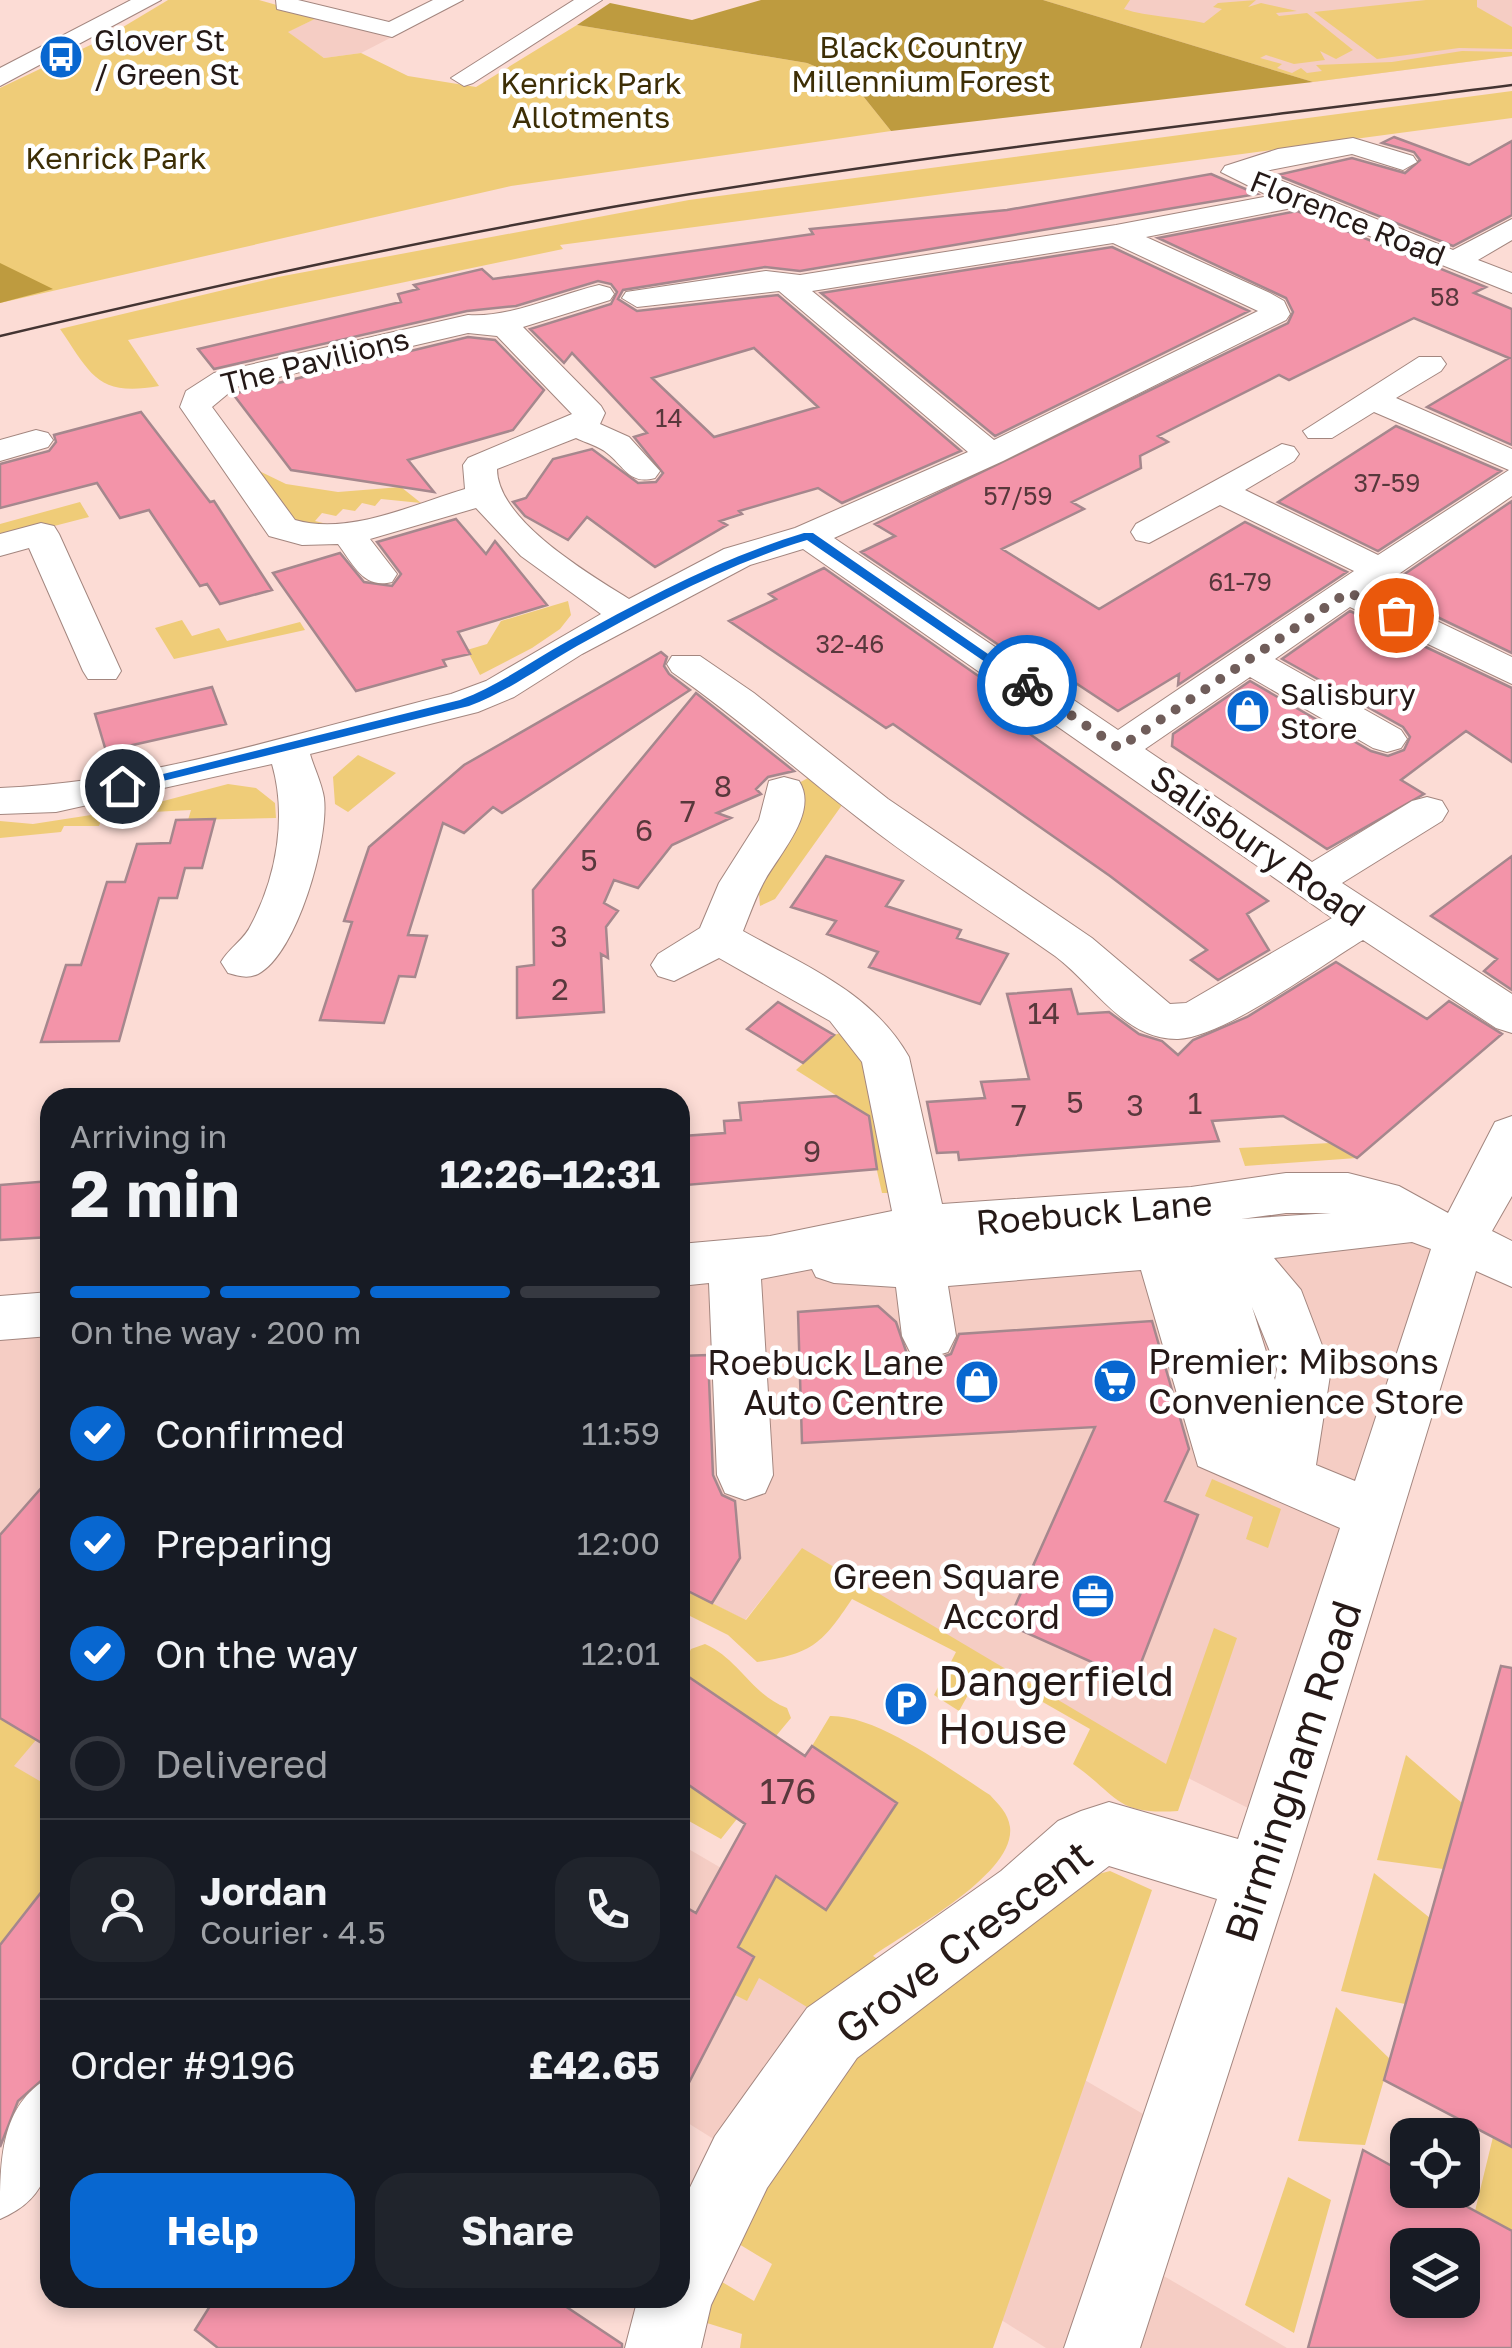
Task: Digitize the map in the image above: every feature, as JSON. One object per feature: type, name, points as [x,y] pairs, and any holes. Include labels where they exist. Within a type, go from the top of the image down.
[{"type":"street","points":[[0,78],[150,0]]},
{"type":"street","points":[[286,4],[388,30],[402,28],[451,0]]},
{"type":"street","points":[[464,78],[589,0]]},
{"type":"street","name":"Florence Road","points":[[1403,162],[1353,146],[1278,157],[1235,172],[1512,284]]},
{"type":"street","points":[[638,298],[766,280],[800,284],[1116,234],[1299,198]]},
{"type":"street","points":[[1456,261],[1512,228]]},
{"type":"street","points":[[0,801],[72,796],[288,748],[500,690],[626,614],[737,558],[808,536],[991,454],[1275,314],[1259,298],[1116,234]]},
{"type":"street","points":[[800,284],[794,291],[991,454]]},
{"type":"street","name":"The Pavilions","points":[[482,495],[347,532],[308,538],[282,528],[196,407],[197,398],[225,380],[468,324],[502,326],[524,314],[599,294]]},
{"type":"street","points":[[502,326],[516,334],[589,413],[579,426],[505,451],[480,465],[476,476],[482,495],[548,563],[626,614]]},
{"type":"street","points":[[1320,431],[1430,364]]},
{"type":"street","points":[[1373,400],[1512,460]]},
{"type":"street","points":[[579,426],[616,444],[643,471]]},
{"type":"street","points":[[0,451],[36,440]]},
{"type":"street","points":[[1149,532],[1282,454]]},
{"type":"street","points":[[1119,748],[1248,670],[1348,592],[1512,480]]},
{"type":"street","points":[[1220,491],[1381,570]]},
{"type":"street","points":[[347,532],[379,574]]},
{"type":"street","points":[[0,545],[41,534],[102,671]]},
{"type":"street","name":"Salisbury Road","points":[[808,536],[1364,920],[1512,1016]]},
{"type":"street","points":[[1348,592],[1512,672]]},
{"type":"street","points":[[686,664],[740,701],[874,809],[1076,949],[1136,1005],[1157,1018],[1176,1022],[1198,1018],[1364,920]]},
{"type":"street","points":[[1248,670],[1388,739]]},
{"type":"street","points":[[244,962],[270,934],[301,836],[303,799],[288,748]]},
{"type":"street","points":[[674,966],[718,937],[741,883],[780,820],[784,790]]},
{"type":"street","points":[[1310,883],[1426,811]]},
{"type":"street","points":[[718,937],[846,1009],[885,1057],[929,1253],[925,1328]]},
{"type":"street","name":"Birmingham Road","points":[[1102,2348],[1374,1516],[1477,1220],[1512,1136]]},
{"type":"street","name":"Roebuck Lane","points":[[929,1253],[1081,1215],[1191,1207],[1286,1193],[1348,1193],[1477,1220]]},
{"type":"street","points":[[1081,1215],[1105,1230],[1212,1220],[1199,1243],[1218,1448],[1374,1516]]},
{"type":"street","name":"Roebuck Lane","points":[[690,1264],[929,1253],[1012,1258],[1477,1220]]},
{"type":"street","points":[[1199,1243],[1282,1305],[1304,1369],[1280,1476]]},
{"type":"street","points":[[745,1475],[752,1259]]},
{"type":"street","points":[[0,1318],[40,1315]]},
{"type":"street","name":"Grove Crescent","points":[[690,2267],[741,2162],[832,2033],[1024,1894],[1081,1844],[1109,1834],[1258,1878]]},
{"type":"street","points":[[0,2183],[40,2127]]},
{"type":"street","points":[[663,2348],[673,2308]]},
{"type":"shaded area","points":[[1043,0],[1512,0],[1512,56],[1313,82]]},
{"type":"shaded area","points":[[319,17],[392,37],[361,53],[324,58],[287,32]]},
{"type":"shaded area","points":[[1292,1212],[1413,1222],[1460,1238],[1276,1822],[1190,1779],[802,1549],[745,1620],[690,1592],[690,1264]]},
{"type":"shaded area","points":[[40,1315],[40,2091],[0,2147],[0,1318]]},
{"type":"shaded area","points":[[690,1850],[1174,2132],[1133,2258],[1287,2348],[1046,2348],[690,2124]]},
{"type":"green space","points":[[168,0],[259,0],[319,17],[288,32],[324,58],[361,53],[408,76],[476,87],[577,25],[807,63],[851,81],[891,131],[511,186],[0,303],[0,88],[103,39]]},
{"type":"green space","name":"Black Country Millennium Forest","points":[[761,0],[1043,0],[1313,82],[891,131],[851,81],[807,63],[577,25],[610,3],[692,20]]},
{"type":"green space","points":[[1043,0],[1130,0],[1124,9],[1204,23],[1222,9],[1213,7],[1218,3],[1256,0],[1248,7],[1261,3],[1297,11],[1276,13],[1279,16],[1307,13],[1353,50],[1336,59],[1320,51],[1325,60],[1294,64],[1266,55],[1260,58],[1282,64],[1277,68],[1292,73],[1301,68],[1307,73],[1322,71],[1316,65],[1392,62],[1462,51],[1512,52],[1512,56],[1313,82]]},
{"type":"green space","points":[[1426,0],[1477,0],[1477,7],[1512,27],[1512,49],[1459,48],[1377,59],[1314,12]]},
{"type":"green space","points":[[1512,91],[1512,118],[560,245],[563,249],[128,340],[159,386],[138,389],[109,385],[89,370],[60,329],[278,277],[689,200]]},
{"type":"green space","points":[[0,263],[53,289],[0,303]]},
{"type":"green space","points":[[255,469],[286,484],[338,492],[401,487],[421,503],[381,499],[375,506],[362,503],[355,511],[343,509],[336,516],[322,513],[315,521],[339,527],[297,524]]},
{"type":"green space","points":[[80,502],[89,517],[0,540],[0,524]]},
{"type":"green space","points":[[568,601],[571,615],[560,629],[480,675],[467,650],[487,644],[501,621]]},
{"type":"green space","points":[[182,620],[192,636],[219,628],[227,641],[300,622],[305,630],[174,659],[155,628]]},
{"type":"green space","points":[[358,755],[396,773],[348,812],[335,804],[333,777]]},
{"type":"green space","points":[[817,773],[847,798],[775,899],[760,906],[759,894],[797,784]]},
{"type":"green space","points":[[228,784],[256,788],[275,803],[276,818],[188,820],[191,810],[114,814]]},
{"type":"green space","points":[[104,813],[99,826],[64,826],[61,832],[0,838],[0,821],[33,824]]},
{"type":"green space","points":[[850,1030],[866,1051],[893,1193],[882,1193],[864,1113],[796,1070],[834,1035]]},
{"type":"green space","points":[[1330,1143],[1357,1158],[1245,1166],[1239,1148]]},
{"type":"green space","points":[[1212,1479],[1281,1509],[1268,1548],[1246,1539],[1253,1517],[1205,1496]]},
{"type":"green space","points":[[802,1548],[1166,1764],[1214,1628],[1237,1638],[1178,1811],[1157,1811],[1141,1810],[1119,1801],[1073,1764],[1090,1729],[983,1668],[959,1711],[934,1695],[956,1652],[852,1599],[814,1644],[791,1655],[757,1662],[728,1635],[690,1616],[690,1592],[746,1620]]},
{"type":"green space","points":[[705,1644],[717,1651],[764,1695],[787,1708],[791,1718],[776,1736],[690,1678],[691,1649]]},
{"type":"green space","points":[[830,1716],[849,1718],[891,1734],[990,1795],[1009,1822],[1007,1845],[979,1882],[873,1956],[888,1966],[824,2004],[807,2007],[759,1978],[747,2001],[735,1995],[754,1957],[738,1947],[775,1875],[826,1909],[848,1874],[852,1852],[862,1858],[896,1803],[812,1746]]},
{"type":"green space","points":[[0,1718],[36,1740],[14,1766],[40,1781],[40,1894],[0,1945]]},
{"type":"green space","points":[[1406,1755],[1462,1803],[1443,1869],[1377,1860]]},
{"type":"green space","points":[[690,1786],[723,1809],[744,1810],[721,1839],[690,1822]]},
{"type":"green space","points":[[1110,1871],[1152,1890],[993,2348],[740,2348],[742,2334],[691,2318],[707,2273],[754,2301],[772,2264],[724,2235],[802,2099],[1083,1878]]},
{"type":"green space","points":[[1374,1873],[1430,1918],[1405,2004],[1341,1991]]},
{"type":"green space","points":[[1336,2007],[1390,2059],[1365,2145],[1298,2141]]},
{"type":"green space","points":[[1493,2137],[1512,2147],[1512,2231],[1475,2211],[1480,2208],[1480,2190]]},
{"type":"green space","points":[[1288,2177],[1331,2200],[1294,2333],[1245,2305]]},
{"type":"building","points":[[1394,137],[1469,165],[1512,141],[1512,215],[1453,246],[1277,175],[1352,158],[1405,173],[1420,160],[1414,152],[1382,143]]},
{"type":"building","points":[[1211,174],[1257,194],[800,271],[765,267],[623,290],[618,299],[637,311],[778,295],[961,451],[842,503],[818,488],[739,511],[742,514],[720,521],[727,525],[655,567],[587,517],[568,540],[525,516],[513,502],[526,498],[553,459],[592,449],[638,483],[656,482],[663,473],[634,437],[647,433],[572,353],[564,363],[530,329],[611,304],[617,292],[611,284],[598,281],[516,306],[467,311],[214,369],[198,349],[401,302],[398,294],[418,289],[414,285],[482,269],[493,279],[813,234],[810,229],[1007,210]],"holes":[[[754,348],[818,407],[714,437],[652,378]]]},
{"type":"building","points":[[1297,211],[1486,287],[1474,293],[1512,309],[1512,445],[1427,407],[1509,358],[1414,318],[1289,380],[1279,375],[1158,436],[1168,442],[1140,456],[1141,468],[1072,502],[1084,509],[1002,549],[1099,609],[1245,522],[1347,572],[1178,685],[1179,674],[1118,711],[1062,674],[1055,683],[861,552],[895,536],[875,524],[1288,323],[1293,312],[1286,298],[1158,238]]},
{"type":"building","points":[[1112,247],[1249,311],[995,436],[821,293]]},
{"type":"building","points":[[468,337],[495,340],[544,390],[513,430],[408,460],[434,492],[291,470],[233,394]]},
{"type":"building","points":[[141,412],[210,502],[214,501],[272,590],[220,604],[207,584],[200,586],[149,510],[120,518],[97,483],[0,508],[0,464],[49,451],[56,442],[54,435]]},
{"type":"building","points":[[1396,426],[1501,471],[1378,551],[1278,502]]},
{"type":"building","points":[[1512,501],[1512,653],[1381,590]]},
{"type":"building","points":[[456,519],[486,554],[495,541],[547,605],[458,632],[470,654],[443,660],[446,666],[356,691],[273,573],[340,553],[364,582],[392,586],[401,574],[377,542]]},
{"type":"building","points":[[824,568],[1034,715],[1024,730],[1268,901],[1247,914],[1269,950],[1218,980],[1191,960],[1207,950],[1110,876],[893,724],[886,728],[729,621],[776,599],[769,594]]},
{"type":"building","points":[[1350,611],[1512,688],[1512,762],[1466,731],[1401,780],[1424,794],[1327,849],[1172,746],[1173,734],[1250,681],[1371,751],[1388,756],[1404,750],[1410,737],[1403,727],[1282,659]]},
{"type":"building","points":[[661,652],[667,657],[664,666],[669,674],[690,690],[502,813],[493,807],[464,833],[443,823],[408,935],[427,936],[415,977],[399,976],[384,1023],[320,1020],[352,922],[344,921],[369,847],[464,765]]},
{"type":"building","points":[[212,687],[226,724],[106,751],[95,714]]},
{"type":"building","points":[[696,693],[794,771],[768,777],[756,789],[761,794],[717,813],[731,818],[672,845],[638,888],[614,880],[604,903],[618,911],[606,927],[608,958],[601,954],[604,1012],[517,1018],[517,967],[534,965],[533,890]]},
{"type":"building","points":[[215,819],[202,868],[185,868],[177,898],[159,898],[119,1041],[41,1042],[66,965],[81,965],[107,882],[125,882],[137,844],[170,843],[176,820]]},
{"type":"building","points":[[826,856],[903,881],[886,906],[961,930],[957,938],[1008,954],[980,1004],[869,967],[878,952],[827,934],[836,921],[791,907]]},
{"type":"building","points":[[1512,856],[1512,990],[1484,971],[1497,959],[1431,916]]},
{"type":"building","points":[[1336,962],[1427,1019],[1449,1001],[1502,1034],[1357,1158],[1283,1116],[1212,1121],[1219,1141],[959,1160],[958,1152],[937,1153],[927,1102],[985,1098],[981,1082],[1029,1079],[1007,994],[1071,989],[1078,1014],[1109,1012],[1139,1034],[1162,1041],[1178,1055],[1193,1040],[1247,1017]]},
{"type":"building","points":[[778,1002],[834,1035],[803,1063],[747,1029]]},
{"type":"building","points":[[836,1096],[869,1116],[877,1169],[690,1185],[690,1136],[725,1133],[724,1121],[741,1120],[739,1103]]},
{"type":"building","points":[[40,1182],[40,1238],[0,1240],[0,1185]]},
{"type":"building","points":[[878,1306],[896,1322],[907,1354],[928,1362],[951,1354],[959,1334],[1152,1321],[1189,1449],[1165,1501],[1198,1515],[1134,1681],[1007,1624],[1095,1427],[802,1443],[798,1312]]},
{"type":"building","points":[[708,1355],[713,1475],[722,1495],[735,1501],[740,1558],[712,1603],[690,1592],[690,1356]]},
{"type":"building","points":[[40,1489],[40,1742],[0,1718],[0,1535]]},
{"type":"building","points":[[1501,1666],[1512,1668],[1512,2147],[1480,2130],[1480,2118],[1457,2118],[1384,2080]]},
{"type":"building","points":[[690,1678],[805,1756],[812,1746],[897,1803],[826,1910],[776,1876],[738,1947],[754,1957],[690,2081],[690,1910],[696,1913],[745,1824],[690,1786]]},
{"type":"building","points":[[40,1894],[40,2082],[18,2101],[0,2147],[0,1945]]},
{"type":"building","points":[[1363,2150],[1390,2165],[1390,2208],[1469,2208],[1512,2231],[1512,2348],[1308,2348]]},
{"type":"building","points":[[209,2308],[568,2308],[622,2344],[622,2348],[218,2348],[195,2330]]},
{"type":"tram line","points":[[0,336],[308,266],[618,206],[953,155],[1512,85]]},
{"type":"way so far","points":[[1027,685],[1119,748],[1348,592],[1396,615]]},
{"type":"place","name":"Glover St / Green St","points":[[61,57]]},
{"type":"place","name":"Salisbury Store","points":[[1248,711]]},
{"type":"place","name":"Premier: Mibsons Convenience Store","points":[[1115,1381]]},
{"type":"place","name":"Roebuck Lane Auto Centre","points":[[977,1382]]},
{"type":"place","name":"Green Square Accord","points":[[1093,1596]]},
{"type":"place","name":"Dangerfield House","points":[[906,1704]]},
{"type":"route","points":[[122,786],[288,748],[464,703],[500,690],[626,614],[737,558],[808,536],[1027,685]]},
{"type":"park label","name":"Kenrick Park Allotments","points":[[591,100]]},
{"type":"park label","name":"Kenrick Park","points":[[116,158]]}]
